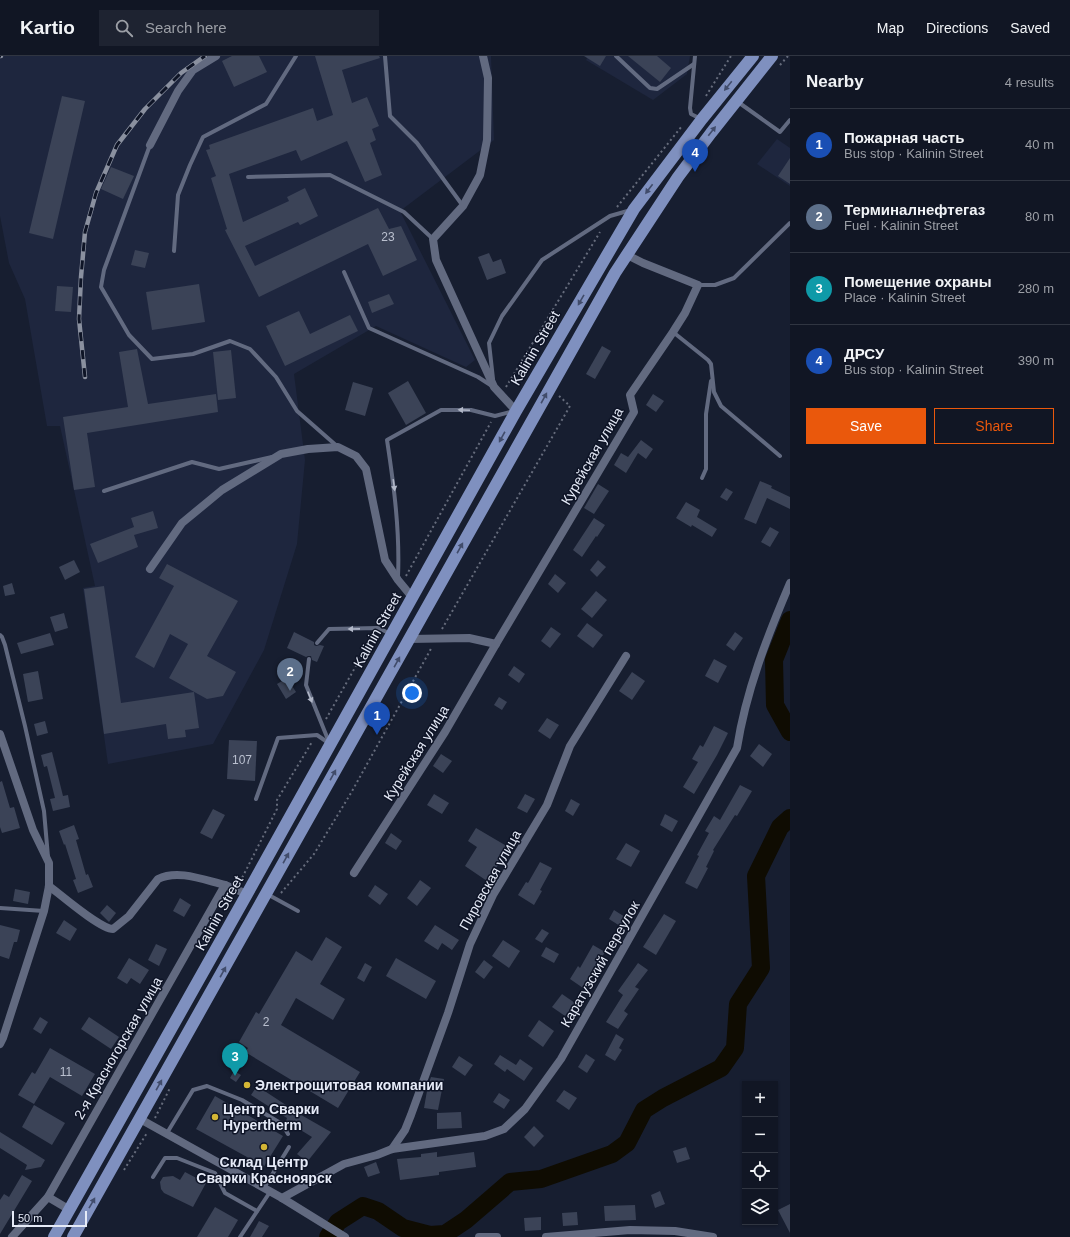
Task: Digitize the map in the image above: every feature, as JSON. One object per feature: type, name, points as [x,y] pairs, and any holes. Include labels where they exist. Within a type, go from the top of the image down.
[{"type":"main road","name":"Kalinin Street","points":[[73,1237],[242,891],[299,800],[516,411],[634,210],[696,116],[753,56]]},
{"type":"main road","name":"Kalinin Street","points":[[54,1237],[271,897],[314,809],[615,273],[678,177],[736,100],[772,56]]},
{"type":"main road","points":[[330,744],[346,753]]},
{"type":"main road","points":[[299,800],[314,809]]},
{"type":"street","points":[[150,145],[178,91],[194,70],[216,56]]},
{"type":"street","points":[[483,56],[488,78],[487,140],[480,175],[463,206],[433,239],[436,260],[494,387],[516,411]]},
{"type":"street","points":[[627,255],[642,263],[698,284]]},
{"type":"street","name":"Курейская улица","points":[[354,873],[445,732],[634,412],[630,395],[685,313],[698,284]]},
{"type":"street","points":[[150,568],[182,523],[222,490],[282,454],[308,449],[338,447],[356,456],[366,469],[386,560],[412,597]]},
{"type":"street","name":"Каратузский переулок","points":[[282,1198],[344,1164],[377,1155],[392,1149],[485,1136],[504,1129],[525,1109],[561,1059],[737,748],[742,719],[767,638],[790,584]]},
{"type":"street","points":[[410,639],[437,637],[469,638],[496,644]]},
{"type":"street","name":"Пировская улица","points":[[392,1149],[404,1130],[411,1115],[448,1013],[470,944],[493,895],[547,805],[570,746],[626,656]]},
{"type":"street","points":[[0,734],[33,830],[49,863],[49,886],[44,911],[0,1044]]},
{"type":"street","points":[[49,886],[109,929],[113,929],[129,916],[158,879],[164,876],[180,874],[225,885],[242,891]]},
{"type":"street","name":"2-я Красногорская улица","points":[[12,1237],[48,1197],[225,885]]},
{"type":"street","points":[[133,1115],[282,1198],[342,1235]]},
{"type":"street","points":[[48,1197],[70,1210]]},
{"type":"street","points":[[546,1237],[630,1230],[675,1231],[713,1237]]},
{"type":"street","points":[[479,1237],[497,1237]]},
{"type":"lane","points":[[174,251],[178,195],[202,137],[266,104],[296,56]]},
{"type":"lane","points":[[385,56],[390,116],[417,143],[463,206]]},
{"type":"lane","points":[[616,56],[650,88],[657,89],[694,64]]},
{"type":"lane","points":[[695,56],[690,108],[696,116]]},
{"type":"lane","points":[[736,100],[780,132],[790,120]]},
{"type":"lane","points":[[150,145],[104,270],[101,286],[129,335],[152,359],[193,354],[230,341],[250,349],[276,377],[297,411],[338,447]]},
{"type":"lane","points":[[248,177],[330,175],[404,212],[433,239]]},
{"type":"lane","points":[[494,387],[489,343],[502,316],[542,260],[610,216],[634,210]]},
{"type":"lane","points":[[698,284],[715,285],[734,278],[790,223]]},
{"type":"lane","points":[[344,272],[369,328],[478,377],[494,387]]},
{"type":"lane","points":[[673,332],[711,364],[714,392],[721,406],[780,456]]},
{"type":"lane","points":[[702,478],[706,469],[706,414],[712,377]]},
{"type":"lane","points":[[400,582],[395,492],[387,440],[441,410],[471,410],[495,416],[516,411]]},
{"type":"lane","points":[[104,491],[192,462],[219,469],[282,454]]},
{"type":"lane","points":[[317,643],[329,629],[378,628],[392,634]]},
{"type":"lane","points":[[0,635],[5,645],[44,811],[49,863]]},
{"type":"lane","points":[[309,659],[306,685],[330,744]]},
{"type":"lane","points":[[256,799],[278,738],[317,735],[330,744]]},
{"type":"lane","points":[[271,897],[298,911]]},
{"type":"lane","points":[[0,908],[44,911]]},
{"type":"lane","points":[[167,1133],[193,1090],[207,1086],[242,1100],[282,1124],[288,1134]]},
{"type":"lane","points":[[240,1237],[257,1211],[289,1147]]},
{"type":"lane","points":[[153,1177],[165,1158],[183,1160],[215,1173],[224,1193],[257,1211]]},
{"type":"path","points":[[704,98],[731,56]]},
{"type":"path","points":[[501,396],[610,216],[696,116]]},
{"type":"path","points":[[271,897],[314,854],[351,793],[437,637],[570,406],[556,394]]},
{"type":"path","points":[[322,726],[378,628],[400,582],[495,416]]},
{"type":"path","points":[[242,891],[278,809],[277,800],[317,735]]},
{"type":"path","points":[[121,1176],[151,1125],[172,1085]]},
{"type":"shaded area","points":[[0,56],[491,56],[494,140],[400,211],[475,360],[466,367],[376,326],[294,374],[305,460],[297,544],[264,650],[213,744],[108,764],[83,588],[95,586],[60,426],[47,426],[25,299],[9,263],[0,216]]},
{"type":"shaded area","points":[[589,56],[690,56],[687,74],[653,100],[586,60]]},
{"type":"shaded area","points":[[777,139],[790,148],[790,186],[757,164]]},
{"type":"building","points":[[232,56],[259,56],[267,72],[234,87],[222,61]]},
{"type":"building","points":[[315,56],[379,56],[380,58],[342,70],[352,103],[367,97],[379,126],[372,129],[376,140],[370,143],[382,175],[365,182],[347,141],[301,161],[296,150],[229,174],[243,222],[289,201],[287,197],[305,188],[318,216],[300,225],[298,222],[245,246],[255,266],[378,208],[389,229],[401,226],[417,260],[383,276],[368,244],[259,297],[225,230],[227,229],[211,178],[216,176],[206,150],[210,149],[209,145],[313,108],[317,121],[333,115]]},
{"type":"building","points":[[584,56],[606,56],[600,66]]},
{"type":"building","points":[[628,56],[657,56],[671,68],[660,82]]},
{"type":"building","points":[[62,96],[85,101],[53,239],[29,233]]},
{"type":"building","points":[[790,158],[790,184],[778,176]]},
{"type":"building","points":[[111,167],[134,176],[123,199],[101,189]]},
{"type":"building","points":[[135,250],[149,253],[145,268],[131,265]]},
{"type":"building","points":[[489,253],[493,262],[501,259],[506,273],[487,280],[478,257]]},
{"type":"building","points":[[199,284],[205,322],[152,330],[146,292]]},
{"type":"building","points":[[57,286],[73,287],[71,312],[55,311]]},
{"type":"building","points":[[389,294],[394,304],[372,313],[368,302]]},
{"type":"building","points":[[299,311],[310,334],[350,315],[358,331],[285,366],[266,326]]},
{"type":"building","points":[[602,346],[611,351],[595,379],[586,374]]},
{"type":"building","points":[[137,349],[148,404],[216,394],[218,412],[87,433],[95,487],[74,490],[63,417],[128,407],[119,352]]},
{"type":"building","points":[[231,350],[236,398],[218,400],[213,352]]},
{"type":"building","points":[[408,381],[426,413],[406,425],[388,393]]},
{"type":"building","points":[[353,382],[373,388],[365,416],[345,410]]},
{"type":"building","points":[[653,394],[664,401],[656,412],[646,405]]},
{"type":"building","points":[[641,440],[653,449],[646,459],[638,453],[626,473],[614,465],[621,453],[628,457]]},
{"type":"building","points":[[760,481],[772,486],[771,488],[790,497],[790,509],[767,498],[756,524],[744,519]]},
{"type":"building","points":[[598,484],[609,491],[594,514],[584,508]]},
{"type":"building","points":[[726,488],[733,492],[727,501],[720,497]]},
{"type":"building","points":[[686,502],[700,510],[697,517],[717,529],[712,537],[692,525],[691,527],[676,518]]},
{"type":"building","points":[[153,511],[158,528],[134,535],[138,547],[98,563],[90,544],[134,527],[131,518]]},
{"type":"building","points":[[594,518],[605,525],[582,557],[573,550]]},
{"type":"building","points":[[770,527],[779,532],[770,547],[761,542]]},
{"type":"building","points":[[74,560],[80,572],[65,580],[59,567]]},
{"type":"building","points":[[598,560],[606,567],[597,577],[590,570]]},
{"type":"building","points":[[167,564],[238,601],[207,656],[236,672],[223,696],[207,699],[169,678],[188,644],[170,634],[154,668],[135,657],[174,586],[159,578]]},
{"type":"building","points":[[555,574],[566,583],[558,593],[548,584]]},
{"type":"building","points":[[12,583],[15,594],[5,596],[3,586]]},
{"type":"building","points":[[104,586],[121,703],[194,692],[199,728],[185,730],[186,737],[168,739],[166,724],[104,734],[84,589]]},
{"type":"building","points":[[596,591],[607,600],[592,618],[581,609]]},
{"type":"building","points":[[64,613],[68,628],[55,632],[50,617]]},
{"type":"building","points":[[587,623],[603,635],[593,648],[577,636]]},
{"type":"building","points":[[551,627],[561,634],[550,648],[541,641]]},
{"type":"building","points":[[294,632],[314,642],[314,645],[316,646],[324,646],[317,662],[312,660],[311,656],[306,657],[287,648]]},
{"type":"building","points":[[735,632],[743,638],[734,651],[726,645]]},
{"type":"building","points":[[50,633],[54,645],[21,654],[17,643]]},
{"type":"building","points":[[714,659],[727,666],[718,683],[705,676]]},
{"type":"building","points":[[514,666],[525,674],[519,683],[508,675]]},
{"type":"building","points":[[38,671],[43,699],[28,702],[23,674]]},
{"type":"building","points":[[632,672],[645,681],[632,700],[619,691]]},
{"type":"building","points":[[287,678],[296,692],[286,699],[277,684]]},
{"type":"building","points":[[499,697],[507,702],[502,710],[494,705]]},
{"type":"building","points":[[547,718],[559,725],[550,739],[538,731]]},
{"type":"building","points":[[45,721],[48,733],[37,736],[34,724]]},
{"type":"building","points":[[714,726],[728,733],[694,794],[683,787],[698,762],[692,759],[700,745],[703,747]]},
{"type":"building","points":[[229,740],[257,741],[255,781],[227,779]]},
{"type":"building","points":[[759,744],[772,754],[763,767],[750,756]]},
{"type":"building","points":[[52,752],[63,796],[68,795],[70,807],[53,811],[50,799],[55,798],[47,766],[44,767],[41,755]]},
{"type":"building","points":[[441,754],[452,761],[443,773],[433,766]]},
{"type":"building","points":[[2,781],[10,808],[14,807],[20,828],[2,833],[0,827],[0,782]]},
{"type":"building","points":[[740,785],[752,791],[737,816],[735,815],[713,850],[714,851],[706,867],[708,868],[697,889],[685,883],[699,856],[697,855],[709,833],[705,831],[714,816],[720,820]]},
{"type":"building","points":[[434,794],[449,803],[442,814],[427,805]]},
{"type":"building","points":[[525,794],[535,799],[527,813],[517,808]]},
{"type":"building","points":[[571,799],[580,804],[573,816],[565,811]]},
{"type":"building","points":[[213,809],[225,815],[212,839],[200,833]]},
{"type":"building","points":[[665,814],[678,821],[672,832],[660,825]]},
{"type":"building","points":[[74,825],[79,839],[76,840],[86,875],[88,874],[93,887],[78,893],[73,880],[76,879],[65,844],[64,845],[59,831]]},
{"type":"building","points":[[476,828],[510,848],[487,881],[465,866],[477,847],[468,841]]},
{"type":"building","points":[[391,833],[402,841],[396,850],[385,843]]},
{"type":"building","points":[[626,843],[640,851],[631,867],[616,859]]},
{"type":"building","points":[[540,862],[552,868],[534,905],[518,895],[526,882],[528,883]]},
{"type":"building","points":[[420,880],[431,888],[417,906],[407,898]]},
{"type":"building","points":[[375,885],[388,894],[380,905],[368,896]]},
{"type":"building","points":[[15,889],[30,892],[28,904],[13,901]]},
{"type":"building","points":[[180,898],[191,905],[184,917],[173,911]]},
{"type":"building","points":[[107,905],[116,913],[109,922],[100,913]]},
{"type":"building","points":[[614,910],[625,917],[620,926],[609,919]]},
{"type":"building","points":[[664,914],[676,921],[656,955],[643,947]]},
{"type":"building","points":[[64,920],[77,929],[70,941],[56,933]]},
{"type":"building","points":[[0,925],[20,930],[17,942],[14,942],[9,959],[0,956]]},
{"type":"building","points":[[435,925],[459,940],[452,950],[442,943],[438,950],[424,941]]},
{"type":"building","points":[[542,929],[549,933],[542,943],[535,939]]},
{"type":"building","points":[[326,937],[342,947],[320,984],[345,999],[333,1020],[296,998],[281,1025],[360,1072],[338,1108],[245,1052],[248,1048],[239,1042],[256,1012],[259,1014],[296,951],[312,961]]},
{"type":"building","points":[[503,940],[520,951],[509,968],[492,956]]},
{"type":"building","points":[[156,944],[167,949],[159,966],[148,960]]},
{"type":"building","points":[[593,945],[605,952],[583,988],[570,979],[578,966],[580,968]]},
{"type":"building","points":[[546,947],[559,954],[554,963],[541,956]]},
{"type":"building","points":[[129,958],[149,970],[140,984],[131,978],[127,984],[117,978]]},
{"type":"building","points":[[396,958],[436,981],[426,999],[386,976]]},
{"type":"building","points":[[484,960],[493,967],[484,979],[475,972]]},
{"type":"building","points":[[365,963],[372,967],[364,982],[357,978]]},
{"type":"building","points":[[638,963],[648,970],[635,987],[639,989],[624,1011],[628,1014],[618,1029],[606,1022],[623,995],[618,991]]},
{"type":"building","points":[[562,994],[575,1003],[565,1016],[552,1007]]},
{"type":"building","points":[[40,1017],[48,1022],[41,1034],[33,1029]]},
{"type":"building","points":[[89,1017],[119,1037],[111,1049],[81,1029]]},
{"type":"building","points":[[539,1020],[554,1031],[543,1047],[528,1036]]},
{"type":"building","points":[[616,1034],[624,1039],[619,1048],[622,1050],[615,1061],[605,1055]]},
{"type":"building","points":[[50,1048],[95,1074],[82,1096],[50,1077],[34,1104],[18,1095],[32,1072],[35,1074]]},
{"type":"building","points":[[586,1054],[595,1060],[587,1073],[578,1067]]},
{"type":"building","points":[[500,1055],[516,1065],[520,1059],[533,1068],[524,1081],[507,1069],[505,1072],[494,1064]]},
{"type":"building","points":[[459,1056],[473,1065],[465,1076],[452,1067]]},
{"type":"building","points":[[234,1071],[241,1075],[236,1082],[230,1078]]},
{"type":"building","points":[[431,1077],[444,1079],[438,1110],[424,1108]]},
{"type":"building","points":[[257,1086],[289,1108],[331,1132],[307,1162],[297,1154],[312,1137],[286,1121],[287,1118],[251,1095]]},
{"type":"building","points":[[564,1090],[577,1098],[569,1110],[556,1101]]},
{"type":"building","points":[[499,1093],[510,1100],[504,1109],[493,1102]]},
{"type":"building","points":[[215,1096],[283,1136],[263,1168],[247,1157],[196,1129]]},
{"type":"building","points":[[34,1105],[65,1123],[52,1145],[22,1127]]},
{"type":"building","points":[[461,1112],[462,1128],[437,1129],[437,1113]]},
{"type":"building","points":[[534,1126],[544,1136],[534,1147],[524,1137]]},
{"type":"building","points":[[0,1132],[45,1160],[41,1167],[25,1170],[27,1165],[0,1148]]},
{"type":"building","points":[[686,1147],[690,1159],[677,1163],[673,1151]]},
{"type":"building","points":[[437,1152],[437,1157],[474,1152],[476,1167],[439,1172],[439,1175],[400,1180],[397,1159],[421,1157],[421,1154]]},
{"type":"building","points":[[376,1162],[380,1173],[368,1177],[364,1167]]},
{"type":"building","points":[[185,1172],[206,1183],[193,1207],[164,1193],[161,1189],[160,1182],[163,1177],[173,1176],[180,1180]]},
{"type":"building","points":[[22,1175],[32,1181],[0,1234],[0,1200],[4,1194],[9,1197]]},
{"type":"building","points":[[660,1191],[665,1204],[655,1208],[651,1195]]},
{"type":"building","points":[[790,1204],[790,1233],[778,1210]]},
{"type":"building","points":[[635,1205],[636,1220],[605,1221],[604,1206]]},
{"type":"building","points":[[215,1207],[238,1220],[228,1237],[197,1237]]},
{"type":"building","points":[[577,1212],[578,1225],[563,1226],[562,1213]]},
{"type":"building","points":[[541,1217],[541,1230],[525,1231],[524,1218]]},
{"type":"building","points":[[259,1221],[269,1226],[262,1237],[250,1237]]},
{"type":"waterway","points":[[790,620],[774,660],[775,705],[790,732]]},
{"type":"waterway","points":[[328,1237],[338,1222],[363,1206],[378,1211],[403,1228],[430,1235],[445,1234],[466,1220],[510,1182],[541,1179],[612,1154],[627,1143],[644,1110],[663,1098],[721,1068],[735,1048],[738,1004],[761,968],[756,876],[780,827],[790,818]]},
{"type":"railway","points":[[85,377],[79,319],[81,277],[85,232],[96,193],[117,145],[145,109],[181,73],[205,56]]},
{"type":"place","name":"ДРСУ","points":[[695,172]]},
{"type":"place","name":"Терминалнефтегаз","points":[[290,691]]},
{"type":"place","name":"Пожарная часть","points":[[377,735]]},
{"type":"place","name":"Помещение охраны","points":[[235,1076]]},
{"type":"place","name":"Электрощитовая компании","points":[[247,1085]]},
{"type":"place","name":"Центр Сварки Hypertherm","points":[[215,1117]]},
{"type":"place","name":"Склад Центр Сварки Красноярск","points":[[264,1147]]}]
